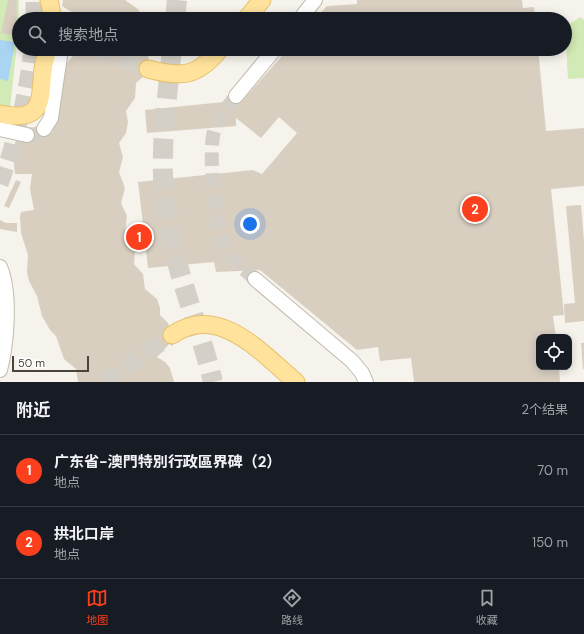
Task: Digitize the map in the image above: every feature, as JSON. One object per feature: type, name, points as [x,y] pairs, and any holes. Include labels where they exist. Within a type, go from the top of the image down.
[{"type":"main road","points":[[49,0],[52,12]]},
{"type":"main road","points":[[252,12],[262,0]]},
{"type":"main road","points":[[0,114],[22,117],[28,115],[36,108],[39,100],[47,56]]},
{"type":"main road","points":[[148,69],[170,74],[187,75],[200,68],[213,56]]},
{"type":"main road","points":[[172,335],[183,328],[194,324],[206,324],[228,330],[241,336],[296,382]]},
{"type":"lane","points":[[306,12],[315,0]]},
{"type":"lane","points":[[44,130],[51,118],[60,56]]},
{"type":"lane","points":[[236,96],[269,56]]},
{"type":"lane","points":[[0,129],[26,135]]},
{"type":"lane","points":[[0,267],[5,284],[6,316],[4,350],[0,370]]},
{"type":"lane","points":[[255,279],[352,361],[362,373],[366,382]]},
{"type":"green space","points":[[0,0],[19,0],[19,12],[12,12],[12,56],[16,56],[10,108],[0,106]]},
{"type":"green space","points":[[580,17],[584,20],[584,78],[568,79],[567,56],[572,56],[572,22]]},
{"type":"water","points":[[0,40],[12,42],[12,56],[8,81],[0,79]]},
{"type":"building","points":[[8,0],[17,0],[17,12],[12,12],[12,35],[1,33]]},
{"type":"building","points":[[63,0],[125,0],[139,10],[139,12],[72,12],[62,6]]},
{"type":"building","points":[[357,0],[522,0],[523,8],[534,7],[534,12],[321,12],[327,6],[357,4]]},
{"type":"building","points":[[73,56],[148,56],[149,66],[146,74],[136,83],[135,98],[126,111],[128,122],[126,133],[119,143],[123,157],[119,172],[125,188],[121,203],[127,216],[125,232],[133,244],[135,251],[134,264],[143,274],[145,289],[157,299],[160,308],[160,315],[168,323],[171,331],[172,341],[157,357],[165,362],[170,368],[174,382],[78,382],[76,369],[64,359],[56,336],[50,330],[42,316],[37,296],[29,281],[27,272],[28,255],[21,233],[20,217],[21,212],[34,210],[30,189],[32,174],[15,174],[13,153],[15,143],[22,126],[53,132],[49,119],[65,65]]},
{"type":"building","points":[[282,56],[539,56],[546,131],[584,128],[584,186],[551,189],[564,315],[553,316],[556,334],[536,334],[536,370],[559,370],[560,382],[414,382],[411,358],[380,361],[378,347],[357,350],[260,270],[216,272],[214,262],[148,268],[138,182],[253,170],[262,174],[297,133],[279,117],[261,138],[236,118],[236,126],[147,133],[145,110],[243,100]]},
{"type":"building","points":[[16,180],[21,182],[9,208],[4,206]]},
{"type":"building","points":[[581,205],[584,241],[584,321],[565,323],[564,304],[575,303],[566,206]]},
{"type":"building","points":[[0,220],[6,223],[17,223],[17,232],[0,229]]},
{"type":"building","points":[[581,343],[584,343],[584,369],[583,369]]},
{"type":"tunnel","points":[[34,0],[34,12]]},
{"type":"tunnel","points":[[176,12],[177,0]]},
{"type":"tunnel","points":[[0,184],[20,117],[31,56]]},
{"type":"tunnel","points":[[115,56],[148,69]]},
{"type":"tunnel","points":[[171,56],[163,150],[166,210],[175,254],[213,382]]},
{"type":"tunnel","points":[[236,96],[225,110],[214,130],[212,146],[212,176],[221,239],[225,248],[235,261],[255,279]]},
{"type":"tunnel","points":[[27,135],[37,134],[44,129]]},
{"type":"tunnel","points":[[105,382],[172,335]]},
{"type":"place","name":"拱北口岸","points":[[475,209]]},
{"type":"place","name":"广东省-澳門特別行政區界碑（2）","points":[[139,237]]}]
